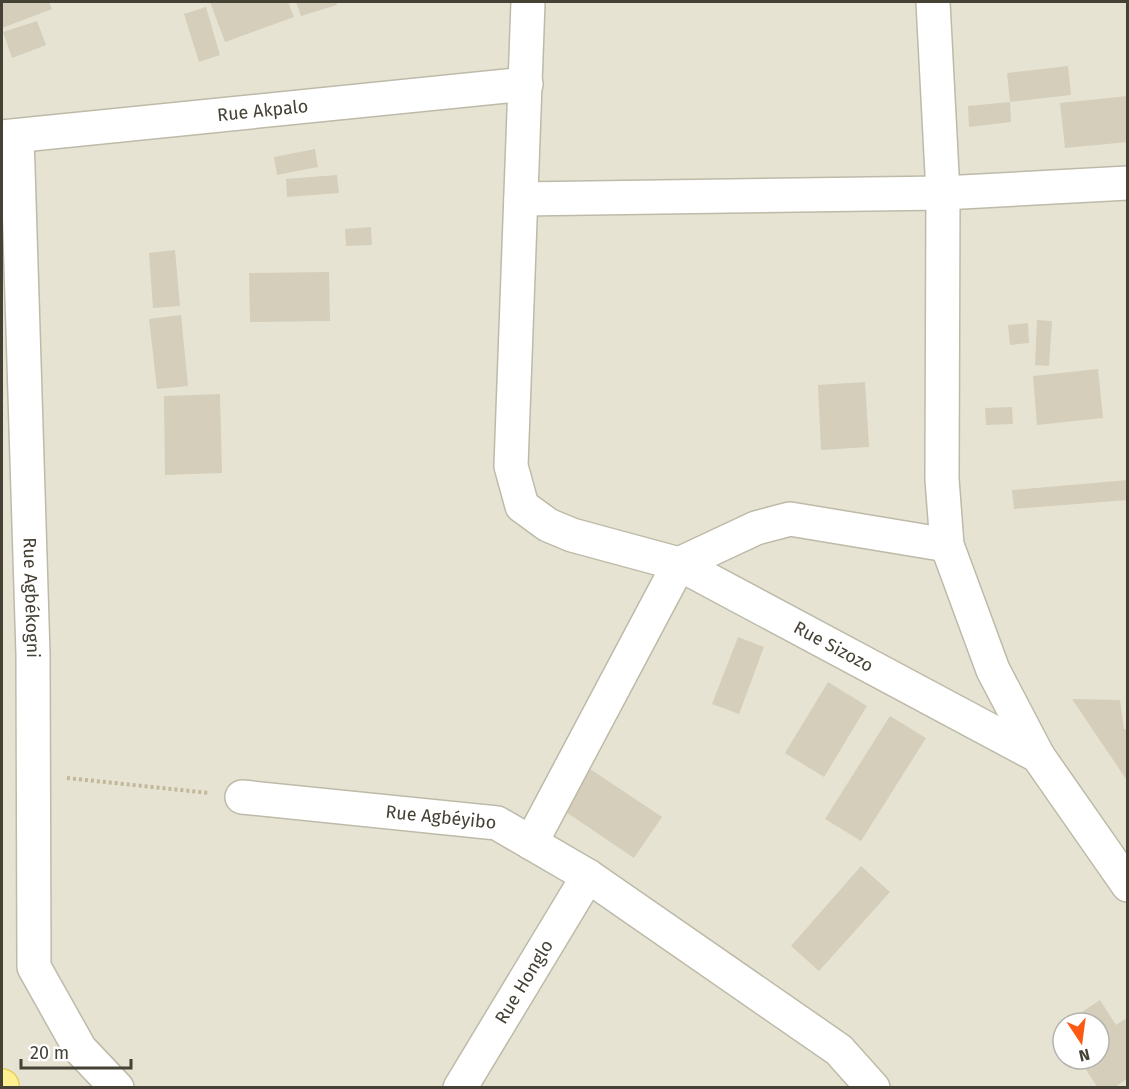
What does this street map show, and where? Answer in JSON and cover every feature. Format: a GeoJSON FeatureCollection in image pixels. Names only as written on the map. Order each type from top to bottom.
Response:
{"type":"FeatureCollection","features":[{"type":"Feature","properties":{"kind":"street","name":"Rue Sizozo"},"geometry":{"type":"LineString","coordinates":[[528,2],[511,466],[522,506],[548,525],[572,535],[679,564],[1038,756],[1128,885]]}},
{"type":"Feature","properties":{"kind":"street"},"geometry":{"type":"LineString","coordinates":[[933,2],[943,193],[942,479],[947,545],[993,670],[1038,756]]}},
{"type":"Feature","properties":{"kind":"street","name":"Rue Akpalo"},"geometry":{"type":"LineString","coordinates":[[9,137],[526,84]]}},
{"type":"Feature","properties":{"kind":"street","name":"Rue Agbékogni"},"geometry":{"type":"LineString","coordinates":[[9,137],[33,642],[34,967],[80,1049],[117,1088]]}},
{"type":"Feature","properties":{"kind":"street"},"geometry":{"type":"LineString","coordinates":[[521,199],[943,193],[1128,183]]}},
{"type":"Feature","properties":{"kind":"street"},"geometry":{"type":"LineString","coordinates":[[531,843],[679,564],[756,528],[790,519],[947,545]]}},
{"type":"Feature","properties":{"kind":"street","name":"Rue Agbéyibo"},"geometry":{"type":"LineString","coordinates":[[242,796],[497,823],[588,876],[839,1050],[873,1088]]}},
{"type":"Feature","properties":{"kind":"street","name":"Rue Honglo"},"geometry":{"type":"LineString","coordinates":[[460,1088],[588,876]]}},
{"type":"Feature","properties":{"kind":"path"},"geometry":{"type":"LineString","coordinates":[[34,775],[242,796]]}},
{"type":"Feature","properties":{"kind":"shaded area"},"geometry":{"type":"Polygon","coordinates":[[[2,2],[1127,2],[1127,1087],[2,1088],[2,2]]]}},
{"type":"Feature","properties":{"kind":"building"},"geometry":{"type":"Polygon","coordinates":[[[2,2],[49,2],[52,9],[2,28],[2,2]]]}},
{"type":"Feature","properties":{"kind":"building"},"geometry":{"type":"Polygon","coordinates":[[[210,2],[288,2],[294,17],[225,42],[210,2]]]}},
{"type":"Feature","properties":{"kind":"building"},"geometry":{"type":"Polygon","coordinates":[[[296,2],[336,2],[337,5],[301,16],[296,2]]]}},
{"type":"Feature","properties":{"kind":"building"},"geometry":{"type":"Polygon","coordinates":[[[206,7],[220,55],[199,62],[184,14],[206,7]]]}},
{"type":"Feature","properties":{"kind":"building"},"geometry":{"type":"Polygon","coordinates":[[[37,21],[46,45],[12,58],[3,32],[37,21]]]}},
{"type":"Feature","properties":{"kind":"building"},"geometry":{"type":"Polygon","coordinates":[[[1068,66],[1071,95],[1010,102],[1007,73],[1068,66]]]}},
{"type":"Feature","properties":{"kind":"building"},"geometry":{"type":"Polygon","coordinates":[[[1128,96],[1128,142],[1065,148],[1060,103],[1128,96]]]}},
{"type":"Feature","properties":{"kind":"building"},"geometry":{"type":"Polygon","coordinates":[[[1010,102],[1011,122],[969,127],[968,106],[1010,102]]]}},
{"type":"Feature","properties":{"kind":"building"},"geometry":{"type":"Polygon","coordinates":[[[315,149],[318,167],[277,175],[274,157],[315,149]]]}},
{"type":"Feature","properties":{"kind":"building"},"geometry":{"type":"Polygon","coordinates":[[[337,175],[339,193],[287,197],[286,179],[337,175]]]}},
{"type":"Feature","properties":{"kind":"building"},"geometry":{"type":"Polygon","coordinates":[[[371,227],[372,245],[346,246],[345,229],[371,227]]]}},
{"type":"Feature","properties":{"kind":"building"},"geometry":{"type":"Polygon","coordinates":[[[175,250],[180,306],[153,308],[149,253],[175,250]]]}},
{"type":"Feature","properties":{"kind":"building"},"geometry":{"type":"Polygon","coordinates":[[[329,272],[330,321],[250,322],[249,273],[329,272]]]}},
{"type":"Feature","properties":{"kind":"building"},"geometry":{"type":"Polygon","coordinates":[[[181,315],[188,386],[157,389],[149,319],[181,315]]]}},
{"type":"Feature","properties":{"kind":"building"},"geometry":{"type":"Polygon","coordinates":[[[1037,320],[1052,321],[1049,366],[1035,365],[1037,320]]]}},
{"type":"Feature","properties":{"kind":"building"},"geometry":{"type":"Polygon","coordinates":[[[1028,323],[1029,343],[1010,345],[1008,325],[1028,323]]]}},
{"type":"Feature","properties":{"kind":"building"},"geometry":{"type":"Polygon","coordinates":[[[1098,369],[1103,418],[1037,425],[1033,376],[1098,369]]]}},
{"type":"Feature","properties":{"kind":"building"},"geometry":{"type":"Polygon","coordinates":[[[865,382],[869,447],[821,450],[818,385],[865,382]]]}},
{"type":"Feature","properties":{"kind":"building"},"geometry":{"type":"Polygon","coordinates":[[[220,394],[222,473],[165,475],[164,396],[220,394]]]}},
{"type":"Feature","properties":{"kind":"building"},"geometry":{"type":"Polygon","coordinates":[[[1012,407],[1013,424],[986,425],[985,408],[1012,407]]]}},
{"type":"Feature","properties":{"kind":"building"},"geometry":{"type":"Polygon","coordinates":[[[1128,480],[1128,500],[1014,509],[1012,490],[1128,480]]]}},
{"type":"Feature","properties":{"kind":"building"},"geometry":{"type":"Polygon","coordinates":[[[738,637],[764,647],[739,714],[712,704],[738,637]]]}},
{"type":"Feature","properties":{"kind":"building"},"geometry":{"type":"Polygon","coordinates":[[[828,682],[867,706],[824,777],[785,753],[828,682]]]}},
{"type":"Feature","properties":{"kind":"building"},"geometry":{"type":"Polygon","coordinates":[[[1072,699],[1120,700],[1124,729],[1128,729],[1128,782],[1072,699]]]}},
{"type":"Feature","properties":{"kind":"building"},"geometry":{"type":"Polygon","coordinates":[[[890,716],[926,738],[861,841],[825,819],[890,716]]]}},
{"type":"Feature","properties":{"kind":"building"},"geometry":{"type":"Polygon","coordinates":[[[584,765],[662,817],[634,858],[557,806],[584,765]]]}},
{"type":"Feature","properties":{"kind":"building"},"geometry":{"type":"Polygon","coordinates":[[[861,866],[890,892],[819,971],[791,946],[861,866]]]}},
{"type":"Feature","properties":{"kind":"building"},"geometry":{"type":"Polygon","coordinates":[[[1100,1000],[1107,1011],[1084,1011],[1100,1000]]]}},
{"type":"Feature","properties":{"kind":"building"},"geometry":{"type":"Polygon","coordinates":[[[1111,1017],[1116,1025],[1128,1017],[1128,1078],[1114,1088],[1098,1088],[1087,1071],[1111,1071],[1111,1017]]]}}]}
